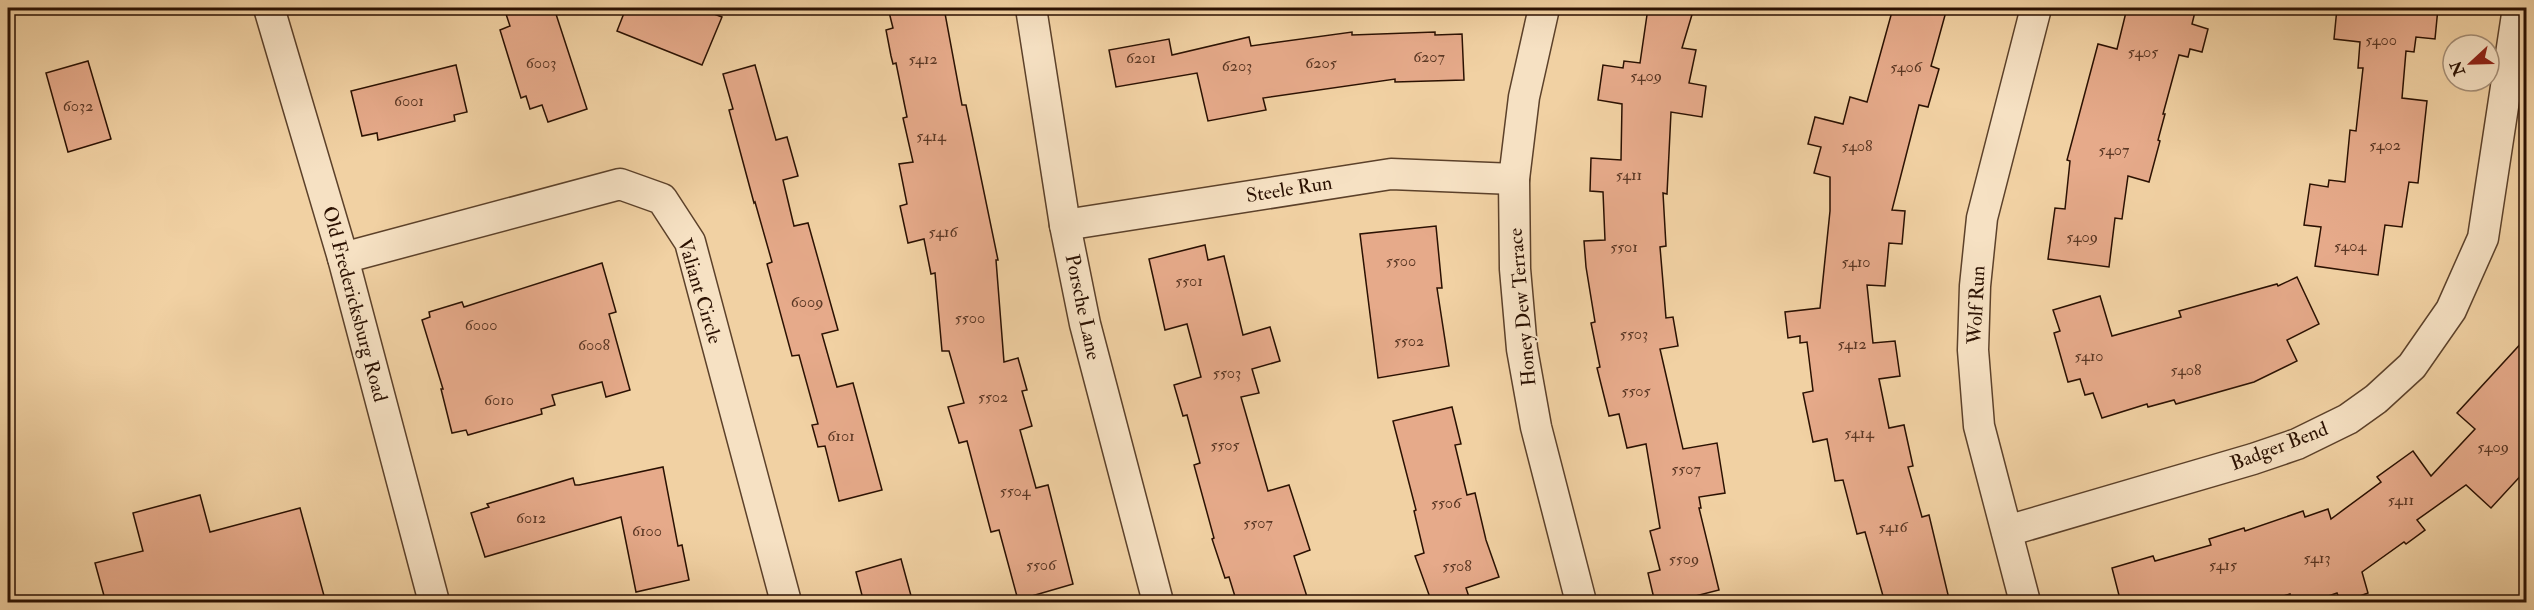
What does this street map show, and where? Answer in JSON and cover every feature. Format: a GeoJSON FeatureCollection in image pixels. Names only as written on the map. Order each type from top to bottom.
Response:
{"type":"FeatureCollection","features":[{"type":"Feature","properties":{"kind":"street","name":"Old Fredericksburg Road"},"geometry":{"type":"LineString","coordinates":[[269,8],[343,258],[434,603]]}},
{"type":"Feature","properties":{"kind":"street","name":"Porsche Lane"},"geometry":{"type":"LineString","coordinates":[[1031,8],[1065,225],[1085,324],[1158,603]]}},
{"type":"Feature","properties":{"kind":"street","name":"Honey Dew Terrace"},"geometry":{"type":"LineString","coordinates":[[1544,8],[1524,97],[1514,179],[1515,269],[1522,349],[1536,427],[1581,603]]}},
{"type":"Feature","properties":{"kind":"street","name":"Wolf Run"},"geometry":{"type":"LineString","coordinates":[[2025,603],[1978,426],[1973,350],[1975,286],[1982,218],[2036,8]]}},
{"type":"Feature","properties":{"kind":"street","name":"Badger Bend"},"geometry":{"type":"LineString","coordinates":[[2007,531],[2297,444],[2348,419],[2376,399],[2412,366],[2451,310],[2483,238],[2518,8]]}},
{"type":"Feature","properties":{"kind":"street","name":"Steele Run"},"geometry":{"type":"LineString","coordinates":[[1065,225],[1391,174],[1514,179]]}},
{"type":"Feature","properties":{"kind":"street","name":"Valiant Circle"},"geometry":{"type":"LineString","coordinates":[[343,258],[620,184],[662,199],[690,242],[786,603]]}},
{"type":"Feature","properties":{"kind":"building"},"geometry":{"type":"Polygon","coordinates":[[[504,8],[554,8],[587,109],[548,122],[542,105],[530,109],[526,96],[521,98],[500,30],[510,26],[504,8]]]}},
{"type":"Feature","properties":{"kind":"building"},"geometry":{"type":"Polygon","coordinates":[[[626,8],[698,8],[722,17],[702,65],[617,31],[626,8]]]}},
{"type":"Feature","properties":{"kind":"building"},"geometry":{"type":"Polygon","coordinates":[[[888,8],[944,8],[962,105],[966,105],[998,260],[996,260],[1004,362],[1018,358],[1027,390],[1022,391],[1032,426],[1020,430],[1036,488],[1048,485],[1073,584],[1018,600],[999,530],[991,532],[967,441],[959,443],[948,407],[964,403],[949,351],[942,351],[935,273],[931,274],[924,239],[908,243],[900,206],[907,204],[899,164],[913,162],[903,118],[907,117],[896,63],[893,64],[886,30],[893,28],[888,8]]]}},
{"type":"Feature","properties":{"kind":"building"},"geometry":{"type":"Polygon","coordinates":[[[1648,8],[1694,8],[1682,48],[1696,50],[1689,83],[1706,86],[1702,117],[1671,112],[1667,194],[1663,193],[1666,246],[1660,247],[1666,318],[1673,317],[1678,346],[1660,349],[1683,449],[1717,443],[1725,493],[1699,497],[1701,508],[1699,508],[1719,590],[1668,603],[1655,603],[1648,573],[1660,570],[1650,531],[1660,528],[1646,444],[1627,448],[1619,414],[1609,416],[1597,368],[1600,367],[1591,323],[1595,322],[1584,241],[1605,240],[1603,192],[1590,191],[1591,158],[1621,160],[1622,104],[1598,100],[1603,65],[1623,68],[1624,61],[1640,63],[1648,8]]]}},
{"type":"Feature","properties":{"kind":"building"},"geometry":{"type":"Polygon","coordinates":[[[1893,8],[1947,8],[1931,66],[1939,69],[1928,107],[1919,105],[1892,210],[1905,211],[1902,244],[1889,243],[1885,286],[1867,285],[1873,343],[1895,341],[1900,376],[1879,379],[1889,428],[1904,425],[1913,466],[1908,467],[1922,517],[1929,515],[1950,603],[1885,603],[1865,532],[1857,534],[1843,480],[1835,481],[1827,439],[1813,442],[1803,393],[1813,391],[1807,342],[1800,343],[1800,336],[1788,338],[1785,312],[1820,308],[1830,211],[1830,177],[1814,173],[1821,147],[1808,144],[1815,117],[1843,124],[1850,97],[1867,102],[1893,8]]]}},
{"type":"Feature","properties":{"kind":"building"},"geometry":{"type":"Polygon","coordinates":[[[2127,8],[2196,8],[2192,24],[2208,29],[2202,52],[2190,49],[2188,57],[2179,55],[2163,114],[2165,114],[2158,140],[2160,141],[2149,182],[2128,176],[2122,219],[2115,218],[2109,267],[2048,259],[2055,208],[2065,209],[2070,161],[2067,160],[2098,44],[2117,49],[2127,8]]]}},
{"type":"Feature","properties":{"kind":"building"},"geometry":{"type":"Polygon","coordinates":[[[2337,8],[2438,8],[2435,39],[2416,37],[2414,52],[2406,51],[2402,98],[2427,101],[2418,183],[2409,182],[2402,227],[2385,225],[2378,275],[2315,266],[2321,227],[2304,225],[2310,184],[2328,187],[2329,180],[2345,182],[2350,130],[2356,131],[2363,68],[2358,68],[2360,42],[2334,39],[2337,8]]]}},
{"type":"Feature","properties":{"kind":"building"},"geometry":{"type":"Polygon","coordinates":[[[1352,32],[1352,35],[1435,32],[1435,35],[1462,34],[1464,80],[1395,82],[1395,79],[1263,98],[1266,110],[1208,121],[1197,73],[1116,87],[1109,50],[1169,39],[1172,55],[1249,37],[1251,46],[1352,32]]]}},
{"type":"Feature","properties":{"kind":"building"},"geometry":{"type":"Polygon","coordinates":[[[88,61],[111,139],[68,152],[46,73],[88,61]]]}},
{"type":"Feature","properties":{"kind":"building"},"geometry":{"type":"Polygon","coordinates":[[[456,65],[467,112],[454,115],[455,121],[378,140],[377,133],[362,136],[351,91],[456,65]]]}},
{"type":"Feature","properties":{"kind":"building"},"geometry":{"type":"Polygon","coordinates":[[[755,65],[776,140],[787,137],[798,176],[783,180],[794,226],[808,223],[838,330],[822,334],[837,387],[853,383],[882,490],[839,501],[825,446],[818,447],[812,425],[818,424],[799,355],[792,356],[767,264],[772,262],[729,110],[733,109],[723,74],[755,65]]]}},
{"type":"Feature","properties":{"kind":"building"},"geometry":{"type":"Polygon","coordinates":[[[1436,226],[1442,288],[1437,288],[1449,366],[1378,378],[1360,234],[1436,226]]]}},
{"type":"Feature","properties":{"kind":"building"},"geometry":{"type":"Polygon","coordinates":[[[1205,245],[1208,260],[1224,256],[1243,335],[1270,327],[1280,361],[1252,369],[1259,393],[1241,397],[1268,491],[1289,485],[1310,550],[1294,556],[1309,603],[1237,603],[1229,577],[1225,578],[1212,539],[1214,538],[1194,465],[1200,463],[1187,415],[1183,416],[1174,385],[1201,377],[1187,324],[1165,330],[1149,259],[1205,245]]]}},
{"type":"Feature","properties":{"kind":"building"},"geometry":{"type":"Polygon","coordinates":[[[602,263],[616,312],[609,314],[630,390],[606,397],[602,382],[552,395],[555,405],[541,409],[542,414],[468,435],[466,430],[452,433],[441,389],[443,389],[422,320],[430,317],[429,312],[462,302],[464,307],[602,263]]]}},
{"type":"Feature","properties":{"kind":"building"},"geometry":{"type":"Polygon","coordinates":[[[2297,277],[2319,324],[2287,340],[2297,361],[2254,382],[2176,404],[2174,400],[2148,407],[2147,404],[2102,418],[2093,393],[2085,395],[2080,379],[2068,382],[2054,333],[2060,331],[2053,310],[2100,296],[2112,336],[2181,317],[2179,311],[2277,284],[2278,286],[2297,277]]]}},
{"type":"Feature","properties":{"kind":"building"},"geometry":{"type":"Polygon","coordinates":[[[2526,338],[2526,470],[2491,508],[2466,485],[2417,520],[2425,530],[2362,572],[2368,593],[2341,603],[2337,593],[2309,603],[2293,603],[2290,594],[2262,603],[2121,603],[2112,568],[2153,556],[2155,561],[2211,545],[2209,539],[2244,528],[2245,531],[2303,511],[2305,517],[2328,509],[2331,519],[2381,482],[2377,477],[2413,451],[2431,476],[2475,429],[2457,413],[2526,338]]]}},
{"type":"Feature","properties":{"kind":"building"},"geometry":{"type":"Polygon","coordinates":[[[1452,407],[1461,444],[1455,445],[1467,495],[1475,493],[1486,540],[1499,577],[1466,588],[1471,603],[1432,603],[1415,556],[1424,553],[1414,511],[1416,510],[1393,421],[1452,407]]]}},
{"type":"Feature","properties":{"kind":"building"},"geometry":{"type":"Polygon","coordinates":[[[663,467],[678,546],[682,545],[689,580],[636,592],[621,517],[485,557],[471,513],[489,507],[487,504],[573,478],[575,485],[579,485],[663,467]]]}},
{"type":"Feature","properties":{"kind":"building"},"geometry":{"type":"Polygon","coordinates":[[[200,495],[210,532],[300,508],[326,603],[106,603],[95,563],[143,551],[133,513],[200,495]]]}},
{"type":"Feature","properties":{"kind":"building"},"geometry":{"type":"Polygon","coordinates":[[[901,559],[913,603],[864,603],[856,572],[901,559]]]}}]}
